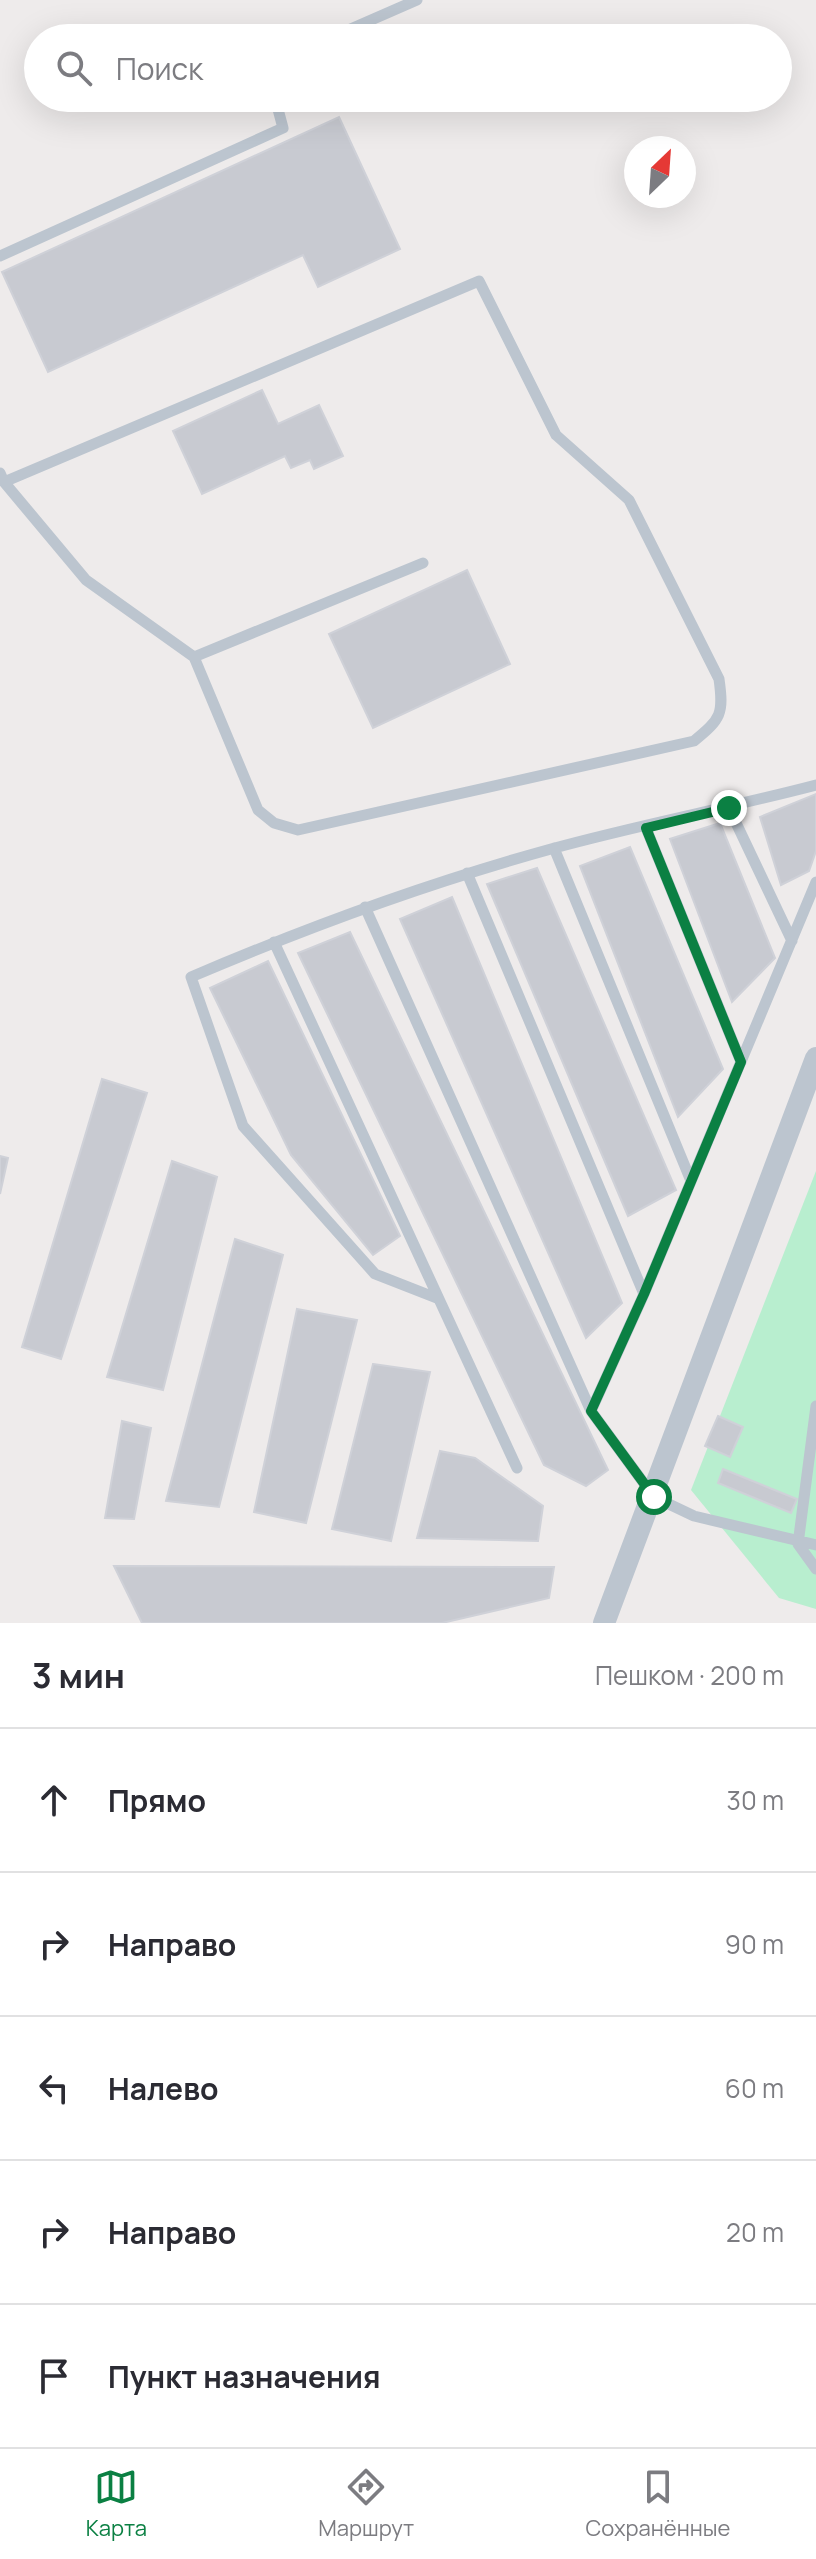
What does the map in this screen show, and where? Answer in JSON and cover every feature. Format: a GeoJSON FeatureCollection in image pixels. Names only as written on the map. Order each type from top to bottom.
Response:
{"type":"FeatureCollection","features":[{"type":"Feature","properties":{"kind":"street"},"geometry":{"type":"LineString","coordinates":[[604,1623],[814,1066]]}},
{"type":"Feature","properties":{"kind":"lane"},"geometry":{"type":"LineString","coordinates":[[362,24],[417,0]]}},
{"type":"Feature","properties":{"kind":"lane"},"geometry":{"type":"LineString","coordinates":[[0,256],[283,128],[279,112]]}},
{"type":"Feature","properties":{"kind":"lane"},"geometry":{"type":"LineString","coordinates":[[479,281],[556,435],[629,500],[719,679],[723,706],[715,724],[694,741],[298,830],[274,823],[258,810],[194,657],[86,580],[2,477],[479,281]]}},
{"type":"Feature","properties":{"kind":"lane"},"geometry":{"type":"LineString","coordinates":[[194,657],[423,563]]}},
{"type":"Feature","properties":{"kind":"lane"},"geometry":{"type":"LineString","coordinates":[[439,1299],[375,1274],[243,1126],[191,977],[365,907],[467,873],[554,848],[816,785]]}},
{"type":"Feature","properties":{"kind":"lane"},"geometry":{"type":"LineString","coordinates":[[729,808],[792,941]]}},
{"type":"Feature","properties":{"kind":"lane"},"geometry":{"type":"LineString","coordinates":[[646,828],[741,1062]]}},
{"type":"Feature","properties":{"kind":"lane"},"geometry":{"type":"LineString","coordinates":[[554,848],[691,1181]]}},
{"type":"Feature","properties":{"kind":"lane"},"geometry":{"type":"LineString","coordinates":[[467,873],[644,1294]]}},
{"type":"Feature","properties":{"kind":"lane"},"geometry":{"type":"LineString","coordinates":[[591,1411],[644,1294],[816,882]]}},
{"type":"Feature","properties":{"kind":"lane"},"geometry":{"type":"LineString","coordinates":[[365,907],[591,1411],[654,1497],[694,1516],[798,1544],[816,1545]]}},
{"type":"Feature","properties":{"kind":"lane"},"geometry":{"type":"LineString","coordinates":[[274,942],[517,1468]]}},
{"type":"Feature","properties":{"kind":"lane"},"geometry":{"type":"LineString","coordinates":[[816,1406],[798,1544],[816,1569]]}},
{"type":"Feature","properties":{"kind":"green space"},"geometry":{"type":"Polygon","coordinates":[[[816,1171],[816,1609],[779,1598],[691,1490],[816,1171]]]}},
{"type":"Feature","properties":{"kind":"building"},"geometry":{"type":"Polygon","coordinates":[[[339,117],[400,249],[318,287],[303,255],[48,372],[2,272],[339,117]]]}},
{"type":"Feature","properties":{"kind":"building"},"geometry":{"type":"Polygon","coordinates":[[[262,390],[278,424],[319,405],[343,456],[314,469],[310,460],[291,468],[285,456],[202,494],[173,431],[262,390]]]}},
{"type":"Feature","properties":{"kind":"building"},"geometry":{"type":"Polygon","coordinates":[[[467,570],[510,664],[373,728],[329,634],[467,570]]]}},
{"type":"Feature","properties":{"kind":"building"},"geometry":{"type":"Polygon","coordinates":[[[816,794],[816,851],[809,871],[781,885],[760,817],[816,794]]]}},
{"type":"Feature","properties":{"kind":"building"},"geometry":{"type":"Polygon","coordinates":[[[720,823],[775,958],[732,1002],[670,839],[720,823]]]}},
{"type":"Feature","properties":{"kind":"building"},"geometry":{"type":"Polygon","coordinates":[[[630,847],[723,1069],[678,1117],[580,866],[630,847]]]}},
{"type":"Feature","properties":{"kind":"building"},"geometry":{"type":"Polygon","coordinates":[[[537,868],[676,1190],[628,1216],[487,884],[537,868]]]}},
{"type":"Feature","properties":{"kind":"building"},"geometry":{"type":"Polygon","coordinates":[[[452,897],[622,1303],[586,1338],[400,919],[452,897]]]}},
{"type":"Feature","properties":{"kind":"building"},"geometry":{"type":"Polygon","coordinates":[[[350,932],[608,1470],[586,1486],[544,1465],[298,953],[350,932]]]}},
{"type":"Feature","properties":{"kind":"building"},"geometry":{"type":"Polygon","coordinates":[[[268,961],[400,1236],[373,1255],[291,1155],[210,988],[268,961]]]}},
{"type":"Feature","properties":{"kind":"building"},"geometry":{"type":"Polygon","coordinates":[[[102,1079],[147,1093],[61,1359],[22,1347],[102,1079]]]}},
{"type":"Feature","properties":{"kind":"building"},"geometry":{"type":"Polygon","coordinates":[[[0,1156],[8,1158],[0,1194],[0,1156]]]}},
{"type":"Feature","properties":{"kind":"building"},"geometry":{"type":"Polygon","coordinates":[[[172,1161],[217,1177],[163,1390],[107,1377],[172,1161]]]}},
{"type":"Feature","properties":{"kind":"building"},"geometry":{"type":"Polygon","coordinates":[[[235,1239],[283,1255],[219,1507],[166,1501],[235,1239]]]}},
{"type":"Feature","properties":{"kind":"building"},"geometry":{"type":"Polygon","coordinates":[[[297,1309],[357,1320],[306,1523],[254,1512],[297,1309]]]}},
{"type":"Feature","properties":{"kind":"building"},"geometry":{"type":"Polygon","coordinates":[[[373,1364],[430,1372],[391,1541],[332,1529],[373,1364]]]}},
{"type":"Feature","properties":{"kind":"building"},"geometry":{"type":"Polygon","coordinates":[[[718,1416],[743,1427],[730,1457],[705,1446],[718,1416]]]}},
{"type":"Feature","properties":{"kind":"building"},"geometry":{"type":"Polygon","coordinates":[[[122,1421],[151,1428],[134,1519],[105,1518],[122,1421]]]}},
{"type":"Feature","properties":{"kind":"building"},"geometry":{"type":"Polygon","coordinates":[[[440,1451],[475,1458],[543,1506],[538,1541],[417,1538],[440,1451]]]}},
{"type":"Feature","properties":{"kind":"building"},"geometry":{"type":"Polygon","coordinates":[[[723,1469],[797,1499],[791,1513],[718,1483],[723,1469]]]}},
{"type":"Feature","properties":{"kind":"building"},"geometry":{"type":"Polygon","coordinates":[[[114,1566],[554,1567],[549,1598],[442,1623],[142,1623],[114,1566]]]}},
{"type":"Feature","properties":{"kind":"route"},"geometry":{"type":"LineString","coordinates":[[654,1497],[591,1411],[644,1294],[741,1062],[646,828],[729,808]]}}]}
